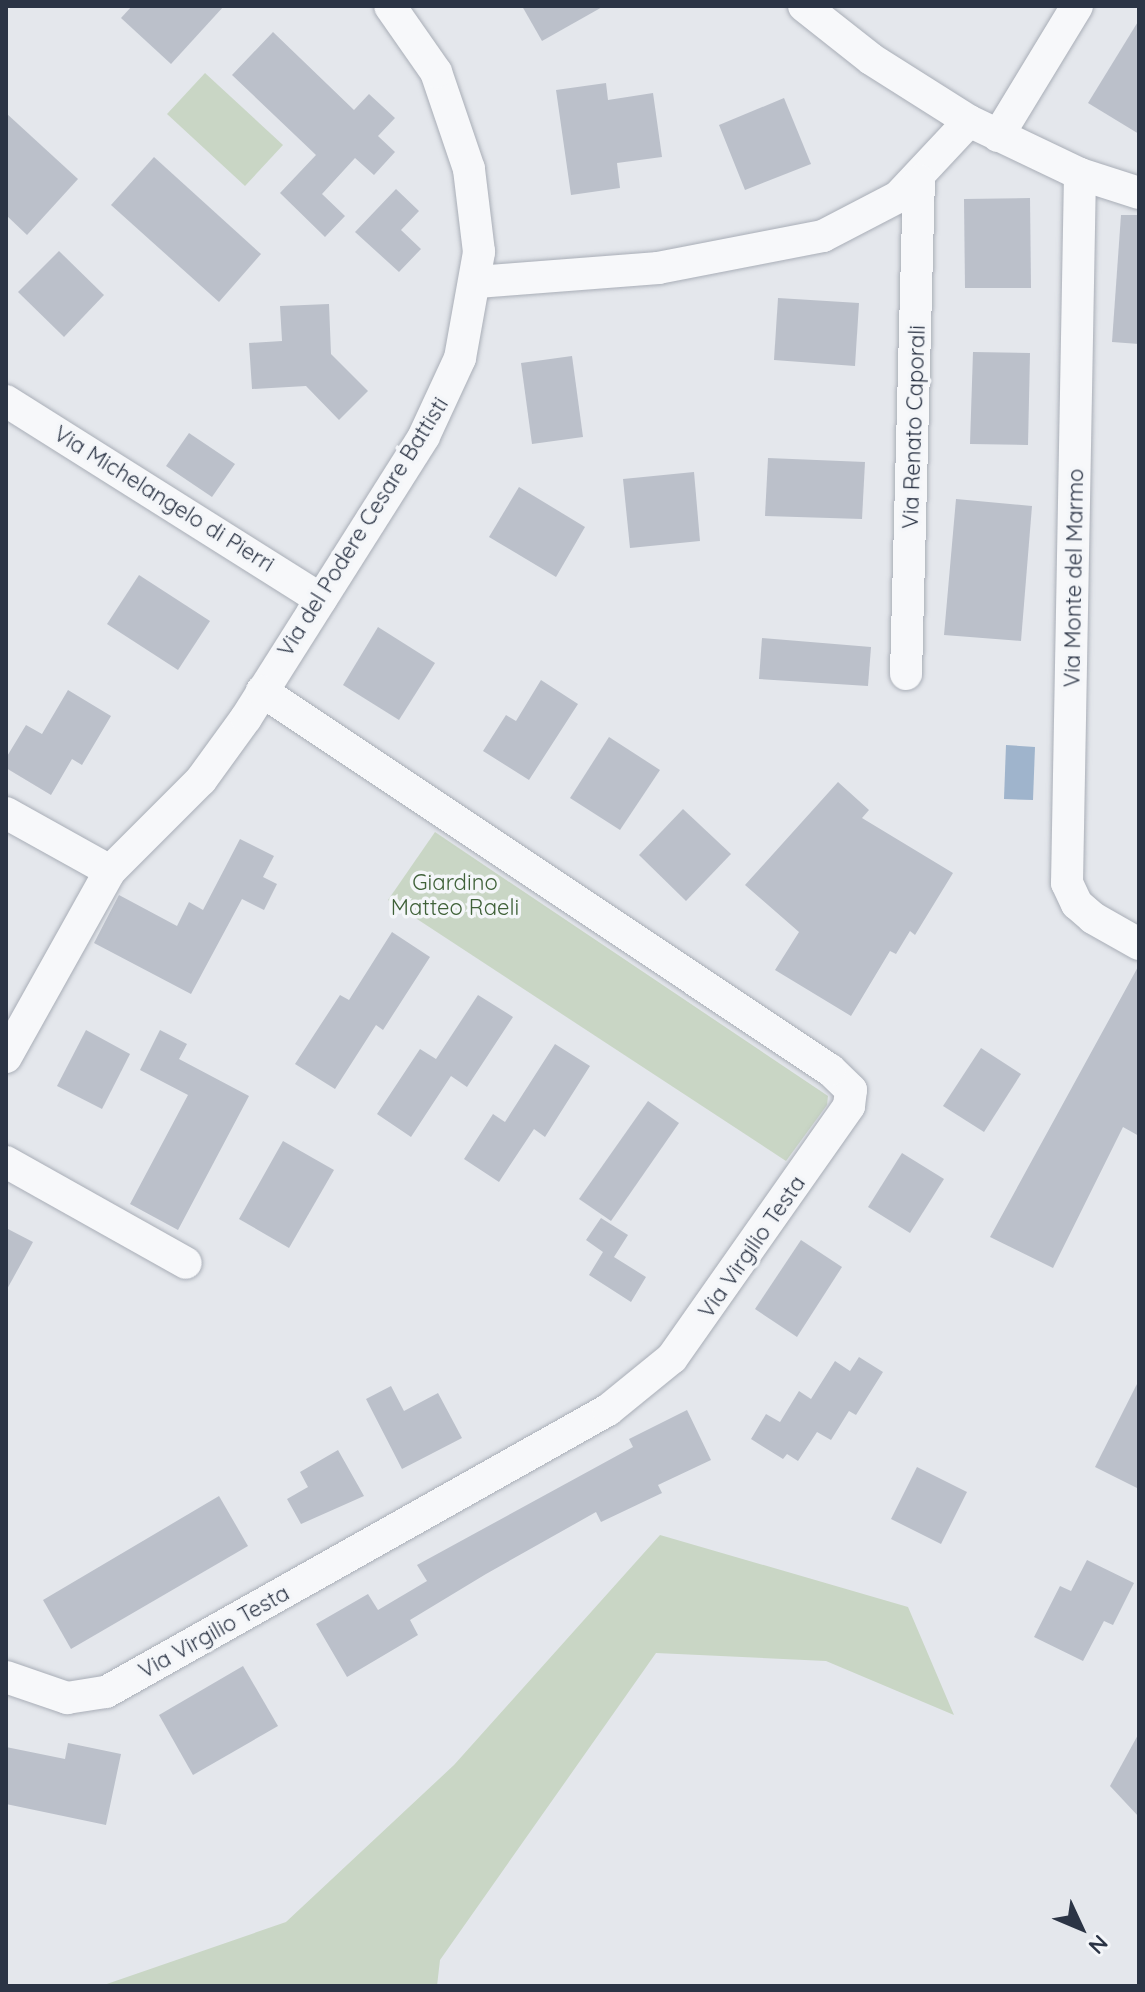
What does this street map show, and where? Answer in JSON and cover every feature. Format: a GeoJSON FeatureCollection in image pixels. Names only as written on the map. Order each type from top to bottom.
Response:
{"type":"FeatureCollection","features":[{"type":"Feature","properties":{"kind":"street","name":"Via del Podere Cesare Battisti"},"geometry":{"type":"LineString","coordinates":[[6,1057],[110,871],[201,780],[405,468],[449,387],[465,342],[477,282],[477,222],[461,134],[436,72],[390,6]]}},
{"type":"Feature","properties":{"kind":"street"},"geometry":{"type":"LineString","coordinates":[[804,6],[871,59],[969,121],[1080,174],[1139,193]]}},
{"type":"Feature","properties":{"kind":"street"},"geometry":{"type":"LineString","coordinates":[[998,136],[1077,6]]}},
{"type":"Feature","properties":{"kind":"street"},"geometry":{"type":"LineString","coordinates":[[477,282],[658,268],[797,244],[864,219],[919,180],[969,121]]}},
{"type":"Feature","properties":{"kind":"street","name":"Via Monte del Marmo"},"geometry":{"type":"LineString","coordinates":[[1080,174],[1067,883],[1085,911],[1139,944]]}},
{"type":"Feature","properties":{"kind":"street","name":"Via Renato Caporali"},"geometry":{"type":"LineString","coordinates":[[906,674],[919,180]]}},
{"type":"Feature","properties":{"kind":"street","name":"Via Michelangelo di Pierri"},"geometry":{"type":"LineString","coordinates":[[6,401],[321,599]]}},
{"type":"Feature","properties":{"kind":"street","name":"Via Virgilio Testa"},"geometry":{"type":"LineString","coordinates":[[6,1677],[67,1698],[106,1692],[608,1410],[662,1369],[688,1337],[843,1117],[851,1090],[830,1070],[262,691]]}},
{"type":"Feature","properties":{"kind":"street"},"geometry":{"type":"LineString","coordinates":[[6,813],[110,871]]}},
{"type":"Feature","properties":{"kind":"street"},"geometry":{"type":"LineString","coordinates":[[6,1162],[186,1263]]}},
{"type":"Feature","properties":{"kind":"green space"},"geometry":{"type":"Polygon","coordinates":[[[205,73],[283,145],[245,186],[167,114],[205,73]]]}},
{"type":"Feature","properties":{"kind":"green space","name":"Giardino Matteo Raeli"},"geometry":{"type":"Polygon","coordinates":[[[435,832],[828,1096],[827,1105],[786,1161],[388,900],[435,832]]]}},
{"type":"Feature","properties":{"kind":"green space"},"geometry":{"type":"Polygon","coordinates":[[[660,1535],[908,1607],[954,1715],[826,1661],[656,1653],[440,1960],[437,1986],[101,1986],[286,1922],[454,1765],[660,1535]]]}},
{"type":"Feature","properties":{"kind":"water"},"geometry":{"type":"Polygon","coordinates":[[[1006,745],[1035,747],[1033,800],[1004,799],[1006,745]]]}},
{"type":"Feature","properties":{"kind":"building"},"geometry":{"type":"Polygon","coordinates":[[[132,6],[224,6],[171,64],[121,18],[132,6]]]}},
{"type":"Feature","properties":{"kind":"building"},"geometry":{"type":"Polygon","coordinates":[[[522,6],[604,6],[542,41],[522,6]]]}},
{"type":"Feature","properties":{"kind":"building"},"geometry":{"type":"Polygon","coordinates":[[[1139,20],[1139,134],[1088,103],[1139,20]]]}},
{"type":"Feature","properties":{"kind":"building"},"geometry":{"type":"Polygon","coordinates":[[[273,32],[354,110],[369,94],[395,118],[378,136],[395,152],[374,175],[355,158],[322,194],[345,216],[325,237],[280,193],[316,155],[232,75],[273,32]]]}},
{"type":"Feature","properties":{"kind":"building"},"geometry":{"type":"Polygon","coordinates":[[[606,83],[608,100],[653,93],[662,157],[617,163],[620,188],[571,195],[556,90],[606,83]]]}},
{"type":"Feature","properties":{"kind":"building"},"geometry":{"type":"Polygon","coordinates":[[[784,98],[811,164],[745,190],[719,125],[784,98]]]}},
{"type":"Feature","properties":{"kind":"building"},"geometry":{"type":"Polygon","coordinates":[[[6,113],[78,179],[27,235],[6,215],[6,113]]]}},
{"type":"Feature","properties":{"kind":"building"},"geometry":{"type":"Polygon","coordinates":[[[154,157],[261,254],[219,302],[111,205],[154,157]]]}},
{"type":"Feature","properties":{"kind":"building"},"geometry":{"type":"Polygon","coordinates":[[[396,189],[419,211],[401,230],[421,249],[399,272],[355,232],[396,189]]]}},
{"type":"Feature","properties":{"kind":"building"},"geometry":{"type":"Polygon","coordinates":[[[1030,198],[1031,288],[965,288],[964,199],[1030,198]]]}},
{"type":"Feature","properties":{"kind":"building"},"geometry":{"type":"Polygon","coordinates":[[[1121,215],[1139,215],[1139,344],[1112,342],[1121,215]]]}},
{"type":"Feature","properties":{"kind":"building"},"geometry":{"type":"Polygon","coordinates":[[[59,251],[104,295],[64,337],[18,292],[59,251]]]}},
{"type":"Feature","properties":{"kind":"building"},"geometry":{"type":"Polygon","coordinates":[[[778,298],[859,303],[855,366],[774,360],[778,298]]]}},
{"type":"Feature","properties":{"kind":"building"},"geometry":{"type":"Polygon","coordinates":[[[329,304],[331,354],[368,391],[339,420],[306,386],[252,389],[249,343],[282,341],[280,306],[329,304]]]}},
{"type":"Feature","properties":{"kind":"building"},"geometry":{"type":"Polygon","coordinates":[[[973,352],[1030,353],[1028,445],[970,444],[973,352]]]}},
{"type":"Feature","properties":{"kind":"building"},"geometry":{"type":"Polygon","coordinates":[[[572,356],[583,437],[532,444],[521,363],[572,356]]]}},
{"type":"Feature","properties":{"kind":"building"},"geometry":{"type":"Polygon","coordinates":[[[189,433],[235,464],[212,497],[166,466],[189,433]]]}},
{"type":"Feature","properties":{"kind":"building"},"geometry":{"type":"Polygon","coordinates":[[[768,458],[865,462],[862,519],[765,516],[768,458]]]}},
{"type":"Feature","properties":{"kind":"building"},"geometry":{"type":"Polygon","coordinates":[[[694,472],[700,541],[630,548],[623,479],[694,472]]]}},
{"type":"Feature","properties":{"kind":"building"},"geometry":{"type":"Polygon","coordinates":[[[519,487],[585,527],[556,577],[489,537],[519,487]]]}},
{"type":"Feature","properties":{"kind":"building"},"geometry":{"type":"Polygon","coordinates":[[[956,499],[1032,506],[1021,641],[944,635],[956,499]]]}},
{"type":"Feature","properties":{"kind":"building"},"geometry":{"type":"Polygon","coordinates":[[[139,575],[210,621],[178,670],[107,624],[139,575]]]}},
{"type":"Feature","properties":{"kind":"building"},"geometry":{"type":"Polygon","coordinates":[[[378,627],[435,663],[399,720],[343,685],[378,627]]]}},
{"type":"Feature","properties":{"kind":"building"},"geometry":{"type":"Polygon","coordinates":[[[762,638],[871,647],[868,686],[759,679],[762,638]]]}},
{"type":"Feature","properties":{"kind":"building"},"geometry":{"type":"Polygon","coordinates":[[[541,680],[578,704],[529,780],[483,751],[506,715],[516,721],[541,680]]]}},
{"type":"Feature","properties":{"kind":"building"},"geometry":{"type":"Polygon","coordinates":[[[68,690],[111,716],[82,765],[72,759],[51,795],[6,768],[6,758],[26,725],[42,734],[68,690]]]}},
{"type":"Feature","properties":{"kind":"building"},"geometry":{"type":"Polygon","coordinates":[[[609,737],[660,770],[620,830],[570,798],[609,737]]]}},
{"type":"Feature","properties":{"kind":"building"},"geometry":{"type":"Polygon","coordinates":[[[838,782],[869,810],[862,818],[953,873],[915,935],[910,931],[896,954],[890,951],[851,1016],[775,970],[799,932],[745,885],[838,782]]]}},
{"type":"Feature","properties":{"kind":"building"},"geometry":{"type":"Polygon","coordinates":[[[683,809],[731,854],[686,901],[639,855],[683,809]]]}},
{"type":"Feature","properties":{"kind":"building"},"geometry":{"type":"Polygon","coordinates":[[[240,839],[274,856],[263,877],[277,884],[264,910],[242,899],[191,994],[94,943],[119,895],[177,926],[189,902],[203,910],[240,839]]]}},
{"type":"Feature","properties":{"kind":"building"},"geometry":{"type":"Polygon","coordinates":[[[392,932],[430,957],[383,1030],[376,1025],[335,1089],[295,1064],[340,995],[349,1000],[392,932]]]}},
{"type":"Feature","properties":{"kind":"building"},"geometry":{"type":"Polygon","coordinates":[[[1139,965],[1139,1136],[1123,1127],[1053,1268],[990,1237],[1139,965]]]}},
{"type":"Feature","properties":{"kind":"building"},"geometry":{"type":"Polygon","coordinates":[[[478,995],[513,1017],[467,1087],[451,1076],[411,1137],[377,1114],[420,1049],[436,1059],[478,995]]]}},
{"type":"Feature","properties":{"kind":"building"},"geometry":{"type":"Polygon","coordinates":[[[86,1030],[130,1054],[102,1109],[57,1086],[86,1030]]]}},
{"type":"Feature","properties":{"kind":"building"},"geometry":{"type":"Polygon","coordinates":[[[160,1030],[187,1044],[179,1059],[249,1096],[178,1230],[130,1204],[188,1095],[140,1070],[160,1030]]]}},
{"type":"Feature","properties":{"kind":"building"},"geometry":{"type":"Polygon","coordinates":[[[555,1044],[590,1066],[545,1137],[534,1129],[499,1182],[464,1159],[493,1114],[505,1122],[555,1044]]]}},
{"type":"Feature","properties":{"kind":"building"},"geometry":{"type":"Polygon","coordinates":[[[981,1048],[1021,1074],[984,1132],[943,1106],[981,1048]]]}},
{"type":"Feature","properties":{"kind":"building"},"geometry":{"type":"Polygon","coordinates":[[[648,1101],[679,1123],[611,1221],[579,1199],[648,1101]]]}},
{"type":"Feature","properties":{"kind":"building"},"geometry":{"type":"Polygon","coordinates":[[[283,1141],[334,1170],[289,1248],[239,1219],[283,1141]]]}},
{"type":"Feature","properties":{"kind":"building"},"geometry":{"type":"Polygon","coordinates":[[[902,1153],[944,1179],[910,1233],[868,1207],[902,1153]]]}},
{"type":"Feature","properties":{"kind":"building"},"geometry":{"type":"Polygon","coordinates":[[[601,1218],[628,1235],[614,1257],[646,1277],[631,1302],[589,1275],[603,1252],[586,1240],[601,1218]]]}},
{"type":"Feature","properties":{"kind":"building"},"geometry":{"type":"Polygon","coordinates":[[[6,1228],[33,1242],[6,1291],[6,1228]]]}},
{"type":"Feature","properties":{"kind":"building"},"geometry":{"type":"Polygon","coordinates":[[[801,1240],[842,1267],[797,1337],[755,1309],[801,1240]]]}},
{"type":"Feature","properties":{"kind":"building"},"geometry":{"type":"Polygon","coordinates":[[[859,1357],[883,1372],[856,1415],[849,1411],[831,1440],[817,1432],[798,1461],[787,1454],[783,1459],[751,1439],[766,1414],[780,1422],[799,1391],[811,1399],[835,1361],[850,1371],[859,1357]]]}},
{"type":"Feature","properties":{"kind":"building"},"geometry":{"type":"Polygon","coordinates":[[[1139,1380],[1139,1489],[1095,1467],[1139,1380]]]}},
{"type":"Feature","properties":{"kind":"building"},"geometry":{"type":"Polygon","coordinates":[[[391,1386],[404,1411],[438,1393],[462,1438],[402,1469],[366,1399],[391,1386]]]}},
{"type":"Feature","properties":{"kind":"building"},"geometry":{"type":"Polygon","coordinates":[[[687,1410],[711,1460],[658,1485],[662,1493],[601,1522],[596,1512],[486,1574],[410,1620],[418,1635],[347,1677],[316,1624],[368,1594],[378,1610],[427,1581],[417,1565],[633,1447],[629,1439],[687,1410]]]}},
{"type":"Feature","properties":{"kind":"building"},"geometry":{"type":"Polygon","coordinates":[[[338,1450],[364,1496],[301,1524],[287,1499],[308,1487],[300,1472],[338,1450]]]}},
{"type":"Feature","properties":{"kind":"building"},"geometry":{"type":"Polygon","coordinates":[[[917,1467],[967,1492],[941,1544],[891,1519],[917,1467]]]}},
{"type":"Feature","properties":{"kind":"building"},"geometry":{"type":"Polygon","coordinates":[[[219,1496],[248,1546],[71,1649],[43,1600],[219,1496]]]}},
{"type":"Feature","properties":{"kind":"building"},"geometry":{"type":"Polygon","coordinates":[[[1087,1560],[1134,1583],[1113,1625],[1104,1621],[1083,1661],[1034,1637],[1060,1586],[1071,1591],[1087,1560]]]}},
{"type":"Feature","properties":{"kind":"building"},"geometry":{"type":"Polygon","coordinates":[[[243,1666],[278,1726],[193,1775],[159,1715],[243,1666]]]}},
{"type":"Feature","properties":{"kind":"building"},"geometry":{"type":"Polygon","coordinates":[[[1139,1733],[1139,1817],[1110,1786],[1139,1733]]]}},
{"type":"Feature","properties":{"kind":"building"},"geometry":{"type":"Polygon","coordinates":[[[68,1743],[121,1754],[106,1825],[6,1804],[6,1747],[65,1759],[68,1743]]]}}]}
